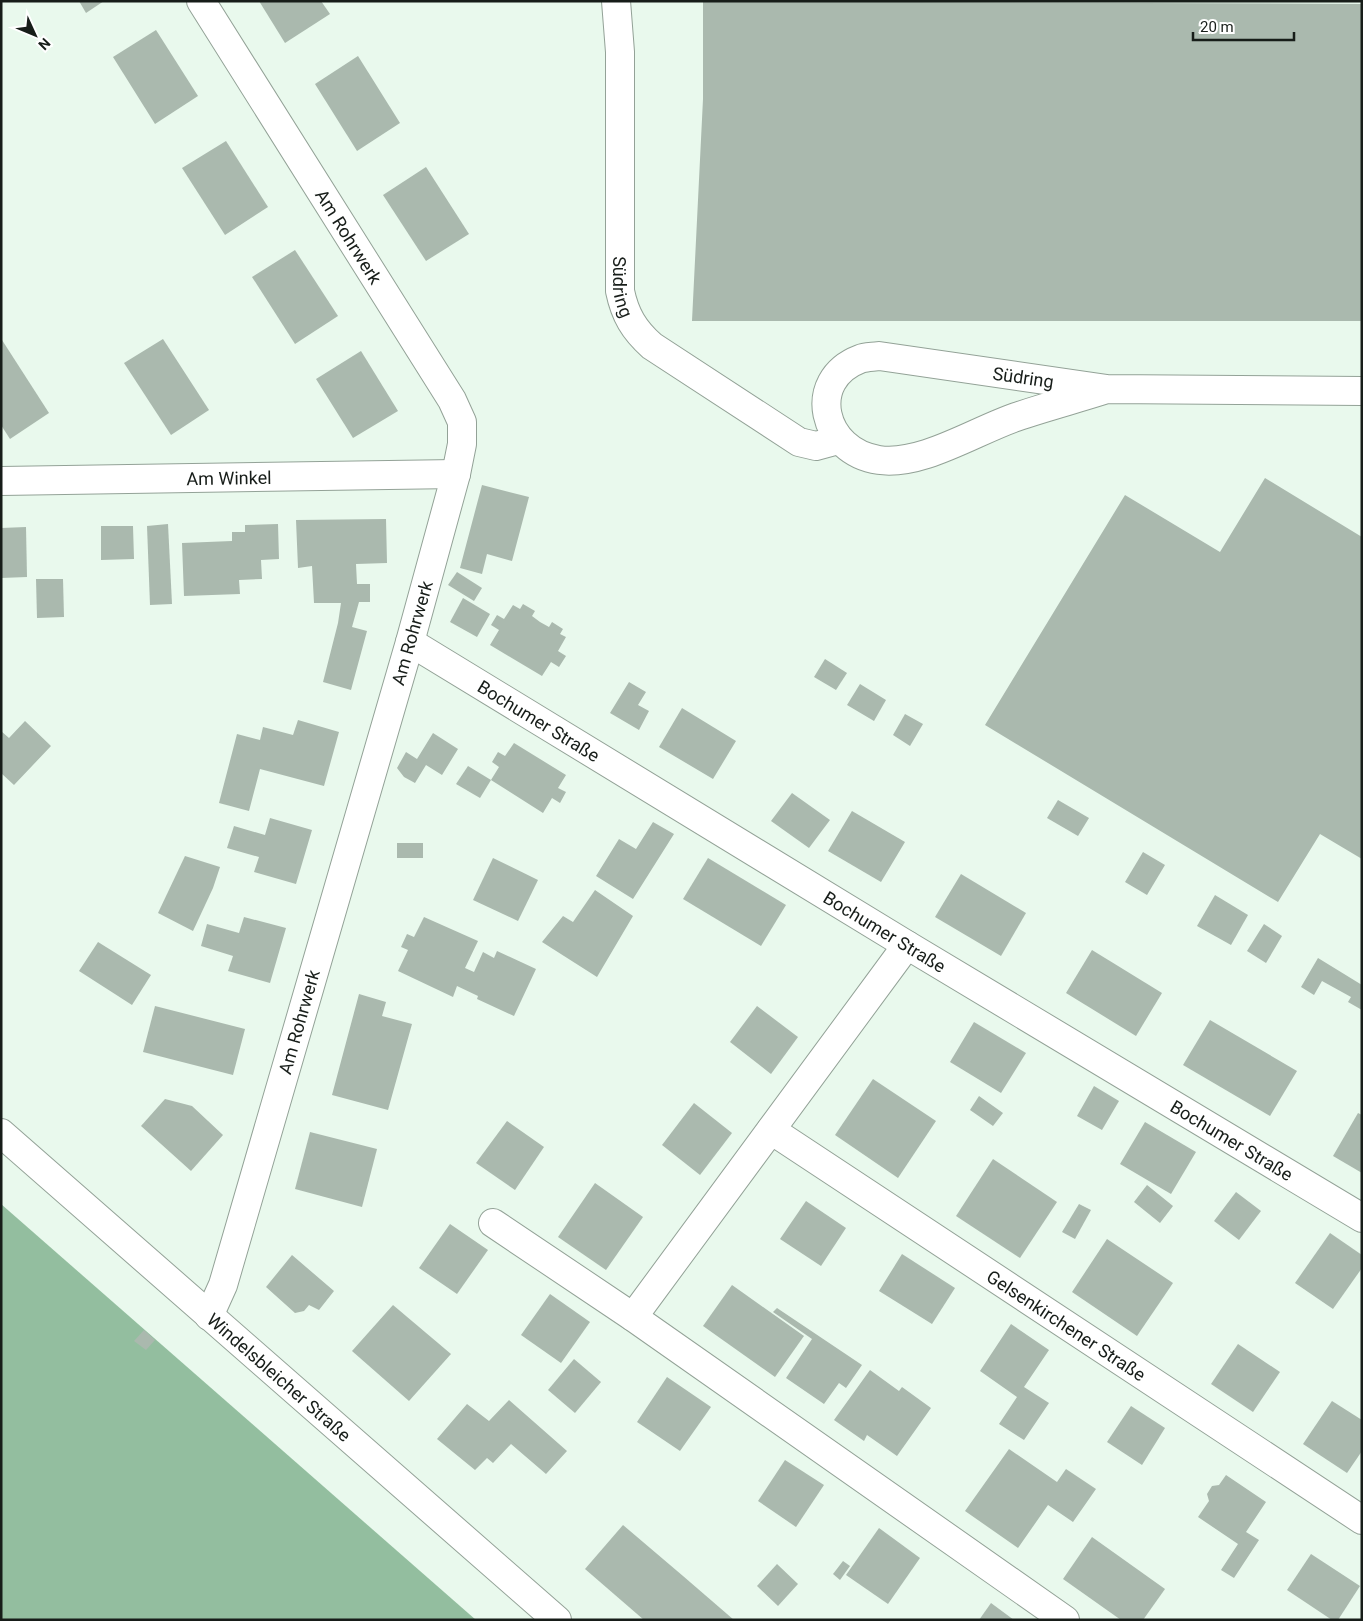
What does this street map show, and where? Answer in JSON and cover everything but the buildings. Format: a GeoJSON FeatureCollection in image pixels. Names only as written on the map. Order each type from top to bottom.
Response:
{"type":"FeatureCollection","features":[{"type":"Feature","properties":{"kind":"street","name":"Am Rohrwerk"},"geometry":{"type":"LineString","coordinates":[[200,1],[452,400],[462,422],[462,444],[456,474],[410,642],[223,1285],[209,1316]]}},
{"type":"Feature","properties":{"kind":"street","name":"Südring"},"geometry":{"type":"LineString","coordinates":[[616,1],[620,52],[620,291],[625,312],[637,332],[652,346],[799,442],[816,446],[838,440]]}},
{"type":"Feature","properties":{"kind":"street","name":"Südring"},"geometry":{"type":"LineString","coordinates":[[1106,389],[1015,417],[938,450],[906,460],[879,460],[856,454],[838,440],[828,420],[827,403],[830,384],[844,370],[860,359],[889,358],[1106,389],[1362,391]]}},
{"type":"Feature","properties":{"kind":"street","name":"Am Winkel"},"geometry":{"type":"LineString","coordinates":[[1,480],[456,474]]}},
{"type":"Feature","properties":{"kind":"street","name":"Bochumer Straße"},"geometry":{"type":"LineString","coordinates":[[410,642],[907,945],[1362,1218]]}},
{"type":"Feature","properties":{"kind":"street"},"geometry":{"type":"LineString","coordinates":[[633,1317],[907,945]]}},
{"type":"Feature","properties":{"kind":"street","name":"Gelsenkirchener Straße"},"geometry":{"type":"LineString","coordinates":[[771,1130],[1362,1520]]}},
{"type":"Feature","properties":{"kind":"street","name":"Windelsbleicher Straße"},"geometry":{"type":"LineString","coordinates":[[1,1133],[557,1620]]}},
{"type":"Feature","properties":{"kind":"street"},"geometry":{"type":"LineString","coordinates":[[493,1223],[633,1317],[1065,1620]]}},
{"type":"Feature","properties":{"kind":"green space"},"geometry":{"type":"Polygon","coordinates":[[[1,1204],[476,1620],[1,1620],[1,1204]]]}}]}
